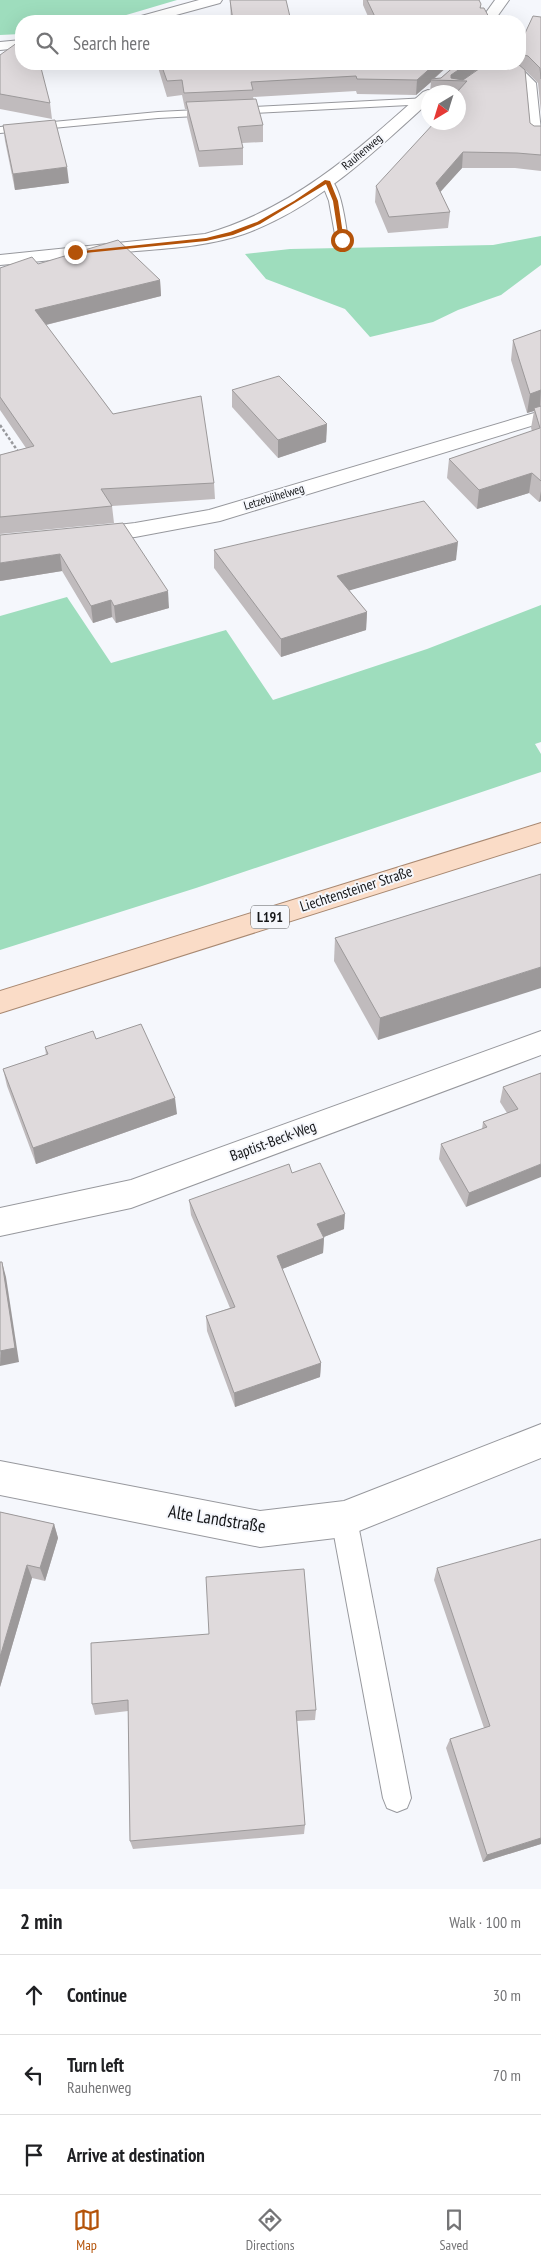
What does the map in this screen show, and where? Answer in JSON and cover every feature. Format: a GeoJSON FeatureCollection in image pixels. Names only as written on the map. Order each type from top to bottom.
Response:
{"type":"FeatureCollection","features":[{"type":"Feature","properties":{"kind":"main road","name":"Liechtensteiner Straße"},"geometry":{"type":"LineString","coordinates":[[0,1002],[541,832]]}},
{"type":"Feature","properties":{"kind":"street"},"geometry":{"type":"LineString","coordinates":[[161,15],[215,0]]}},
{"type":"Feature","properties":{"kind":"street"},"geometry":{"type":"LineString","coordinates":[[491,15],[502,0]]}},
{"type":"Feature","properties":{"kind":"street"},"geometry":{"type":"LineString","coordinates":[[0,46],[15,45]]}},
{"type":"Feature","properties":{"kind":"street","name":"Rauhenweg"},"geometry":{"type":"LineString","coordinates":[[0,260],[206,239],[231,234],[258,223],[296,202],[327,181],[421,102]]}},
{"type":"Feature","properties":{"kind":"street","name":"Letzebühelweg"},"geometry":{"type":"LineString","coordinates":[[68,536],[135,530],[212,516],[541,417]]}},
{"type":"Feature","properties":{"kind":"street","name":"Baptist-Beck-Weg"},"geometry":{"type":"LineString","coordinates":[[0,1222],[131,1194],[541,1043]]}},
{"type":"Feature","properties":{"kind":"street","name":"Alte Landstraße"},"geometry":{"type":"LineString","coordinates":[[0,1478],[260,1529],[344,1519],[541,1441]]}},
{"type":"Feature","properties":{"kind":"lane"},"geometry":{"type":"LineString","coordinates":[[466,85],[484,72],[501,70],[521,74],[530,82],[536,138]]}},
{"type":"Feature","properties":{"kind":"lane"},"geometry":{"type":"LineString","coordinates":[[0,130],[421,96]]}},
{"type":"Feature","properties":{"kind":"lane"},"geometry":{"type":"LineString","coordinates":[[327,181],[335,201],[342,240]]}},
{"type":"Feature","properties":{"kind":"lane"},"geometry":{"type":"LineString","coordinates":[[344,1519],[397,1798]]}},
{"type":"Feature","properties":{"kind":"path"},"geometry":{"type":"LineString","coordinates":[[0,425],[17,450],[17,458]]}},
{"type":"Feature","properties":{"kind":"green space"},"geometry":{"type":"Polygon","coordinates":[[[0,0],[177,0],[126,15],[15,15],[15,34],[0,35],[0,0]]]}},
{"type":"Feature","properties":{"kind":"green space"},"geometry":{"type":"Polygon","coordinates":[[[541,236],[541,265],[501,295],[458,310],[433,322],[370,337],[345,309],[266,279],[245,254],[290,249],[493,245],[541,236]]]}},
{"type":"Feature","properties":{"kind":"green space"},"geometry":{"type":"Polygon","coordinates":[[[67,597],[111,663],[226,630],[273,700],[427,649],[541,605],[541,742],[535,744],[541,754],[541,772],[196,888],[0,950],[0,616],[67,597]]]}},
{"type":"Feature","properties":{"kind":"building"},"geometry":{"type":"Polygon","coordinates":[[[230,0],[286,0],[290,15],[232,15],[230,0]]]}},
{"type":"Feature","properties":{"kind":"building"},"geometry":{"type":"Polygon","coordinates":[[[367,0],[479,0],[480,8],[484,8],[488,15],[374,15],[367,0]]]}},
{"type":"Feature","properties":{"kind":"building"},"geometry":{"type":"Polygon","coordinates":[[[533,16],[541,17],[541,79],[540,68],[526,56],[526,31],[533,16]]]}},
{"type":"Feature","properties":{"kind":"building"},"geometry":{"type":"Polygon","coordinates":[[[15,44],[15,70],[42,70],[50,103],[0,94],[0,55],[15,44]]]}},
{"type":"Feature","properties":{"kind":"building"},"geometry":{"type":"Polygon","coordinates":[[[163,70],[428,70],[417,80],[357,79],[356,76],[251,82],[253,90],[184,93],[182,80],[167,81],[163,70]]]}},
{"type":"Feature","properties":{"kind":"building"},"geometry":{"type":"Polygon","coordinates":[[[450,70],[458,70],[451,75],[451,78],[463,80],[477,70],[525,70],[530,123],[534,126],[541,126],[541,155],[463,152],[436,183],[450,212],[389,217],[376,186],[428,130],[466,130],[466,85],[463,85],[467,81],[431,79],[441,78],[450,70]]]}},
{"type":"Feature","properties":{"kind":"building"},"geometry":{"type":"Polygon","coordinates":[[[256,99],[263,125],[238,127],[243,148],[199,151],[186,102],[256,99]]]}},
{"type":"Feature","properties":{"kind":"building"},"geometry":{"type":"Polygon","coordinates":[[[55,120],[67,167],[13,174],[3,125],[55,120]]]}},
{"type":"Feature","properties":{"kind":"building"},"geometry":{"type":"Polygon","coordinates":[[[118,240],[160,280],[35,310],[113,414],[201,396],[214,483],[101,489],[112,506],[0,517],[0,455],[34,446],[0,397],[0,268],[32,257],[38,264],[118,240]]]}},
{"type":"Feature","properties":{"kind":"building"},"geometry":{"type":"Polygon","coordinates":[[[541,330],[541,390],[530,394],[513,340],[541,330]]]}},
{"type":"Feature","properties":{"kind":"building"},"geometry":{"type":"Polygon","coordinates":[[[279,376],[327,424],[278,440],[232,390],[279,376]]]}},
{"type":"Feature","properties":{"kind":"building"},"geometry":{"type":"Polygon","coordinates":[[[541,406],[541,481],[532,473],[479,490],[449,459],[540,428],[534,408],[541,406]]]}},
{"type":"Feature","properties":{"kind":"building"},"geometry":{"type":"Polygon","coordinates":[[[424,501],[458,542],[337,576],[367,612],[281,639],[214,550],[424,501]]]}},
{"type":"Feature","properties":{"kind":"building"},"geometry":{"type":"Polygon","coordinates":[[[123,523],[168,591],[114,606],[111,600],[91,606],[60,554],[0,563],[0,535],[123,523]]]}},
{"type":"Feature","properties":{"kind":"building"},"geometry":{"type":"Polygon","coordinates":[[[541,874],[541,967],[380,1018],[335,938],[541,874]]]}},
{"type":"Feature","properties":{"kind":"building"},"geometry":{"type":"Polygon","coordinates":[[[141,1024],[175,1098],[33,1148],[3,1069],[48,1054],[45,1047],[93,1031],[96,1039],[141,1024]]]}},
{"type":"Feature","properties":{"kind":"building"},"geometry":{"type":"Polygon","coordinates":[[[541,1073],[541,1164],[469,1193],[441,1144],[487,1127],[483,1122],[518,1109],[503,1087],[541,1073]]]}},
{"type":"Feature","properties":{"kind":"building"},"geometry":{"type":"Polygon","coordinates":[[[320,1163],[345,1214],[317,1224],[324,1238],[277,1256],[321,1363],[234,1393],[206,1316],[235,1307],[189,1200],[289,1164],[292,1173],[320,1163]]]}},
{"type":"Feature","properties":{"kind":"building"},"geometry":{"type":"Polygon","coordinates":[[[0,1262],[2,1262],[15,1348],[0,1351],[0,1262]]]}},
{"type":"Feature","properties":{"kind":"building"},"geometry":{"type":"Polygon","coordinates":[[[0,1512],[54,1524],[40,1568],[27,1565],[0,1657],[0,1512]]]}},
{"type":"Feature","properties":{"kind":"building"},"geometry":{"type":"Polygon","coordinates":[[[541,1539],[541,1838],[487,1855],[450,1739],[490,1726],[437,1568],[541,1539]]]}},
{"type":"Feature","properties":{"kind":"building"},"geometry":{"type":"Polygon","coordinates":[[[304,1569],[316,1710],[296,1711],[305,1825],[130,1841],[128,1700],[92,1704],[91,1643],[209,1634],[206,1577],[304,1569]]]}},
{"type":"Feature","properties":{"kind":"route"},"geometry":{"type":"LineString","coordinates":[[75,252],[206,239],[231,234],[258,223],[296,202],[327,181],[335,201],[342,240]]}}]}
